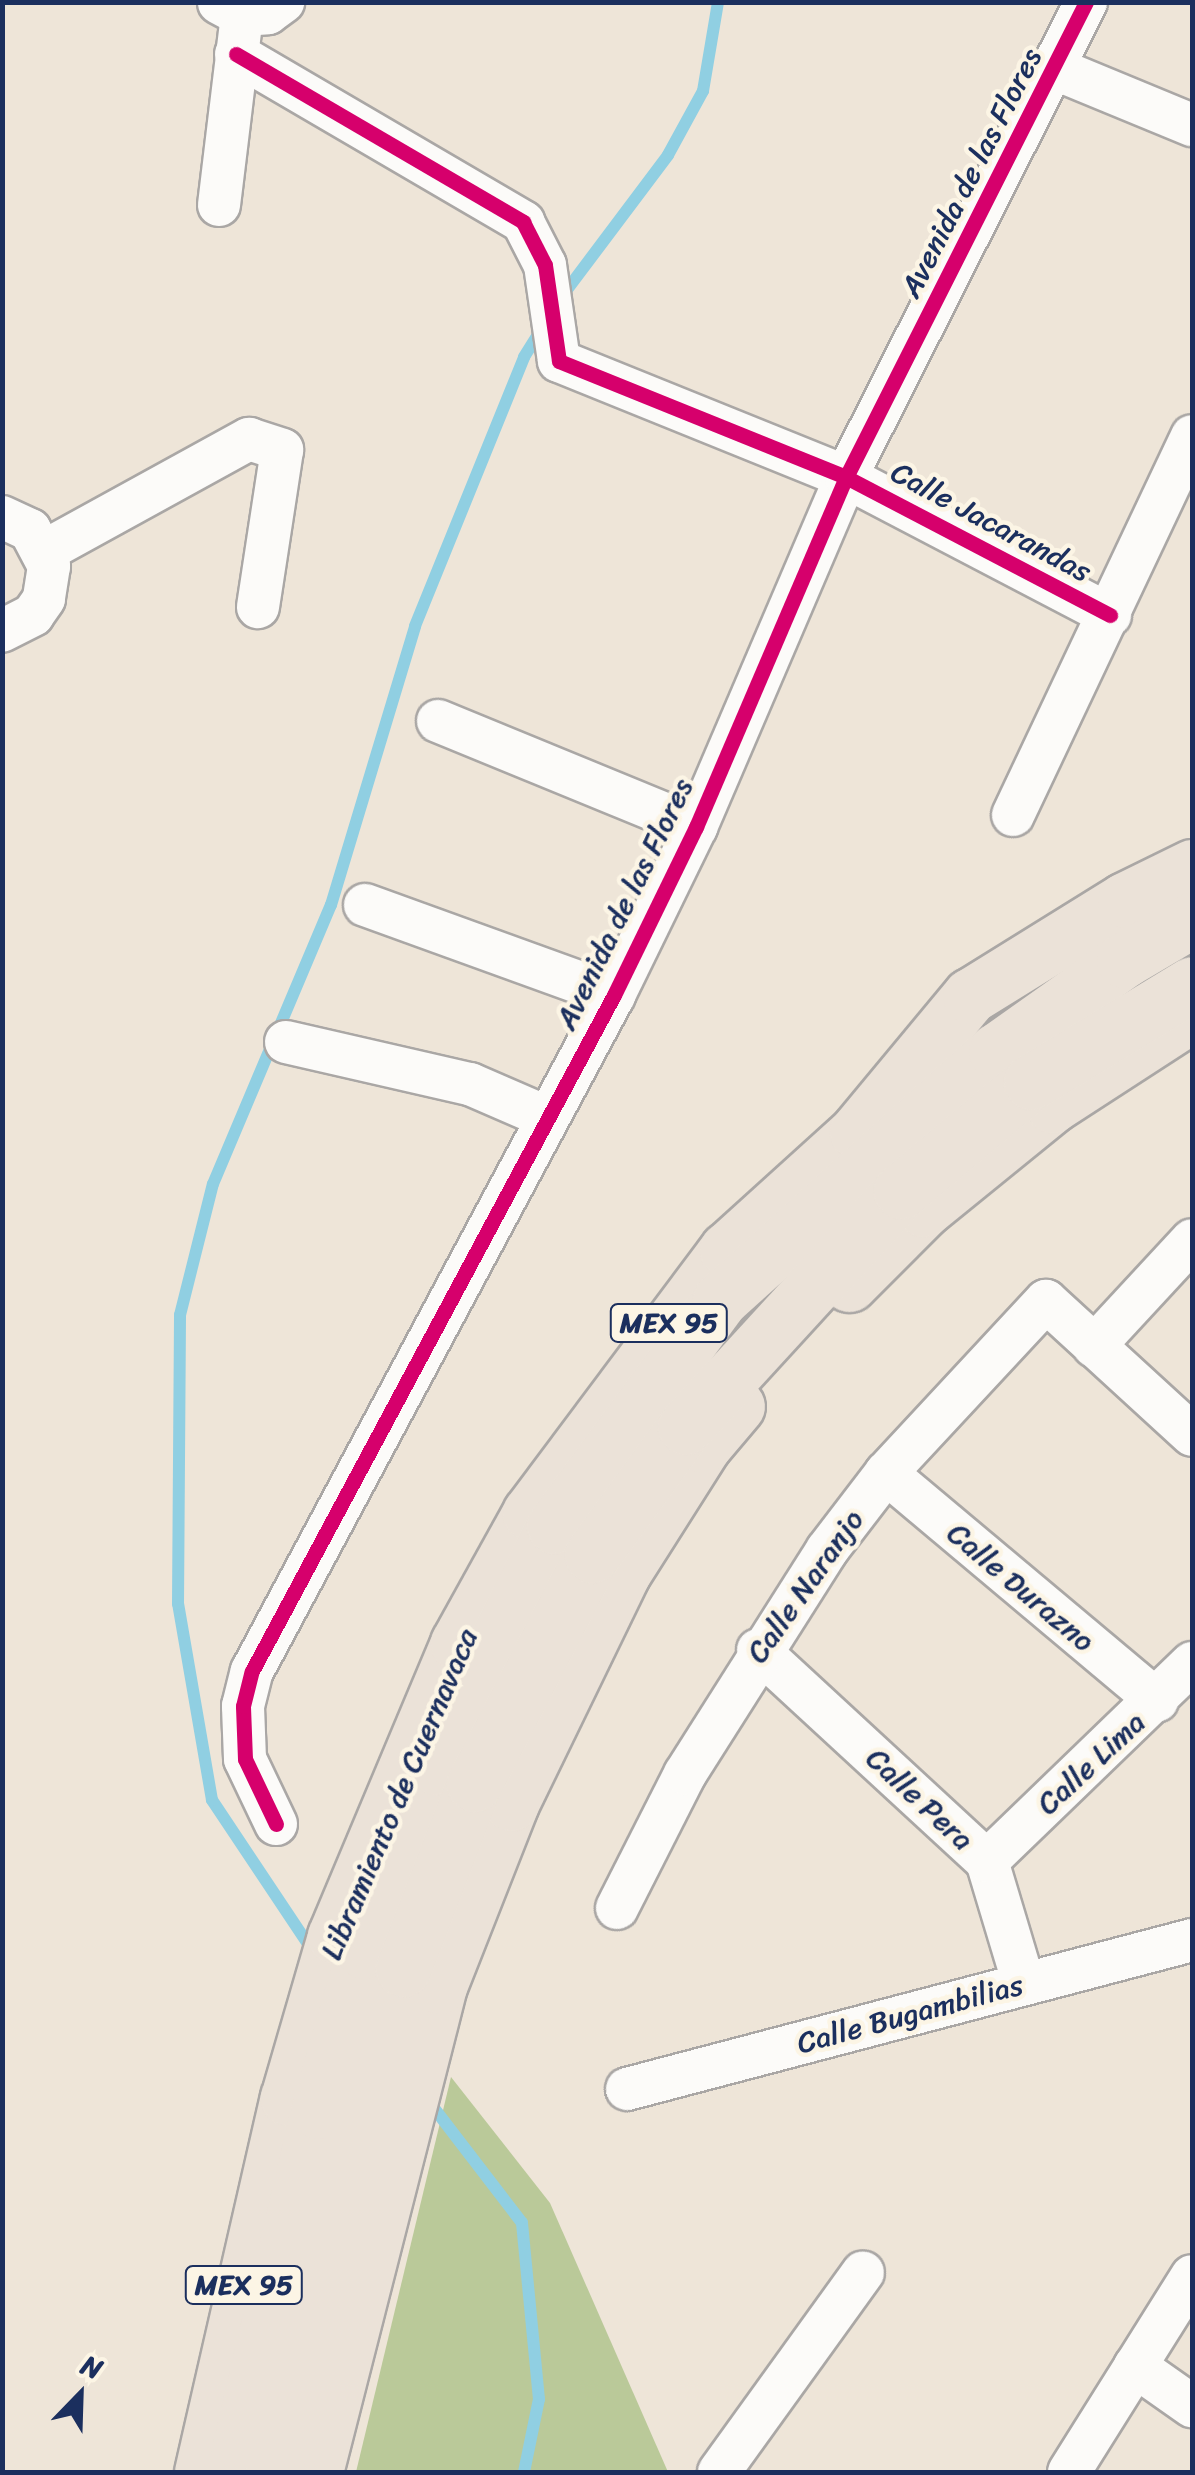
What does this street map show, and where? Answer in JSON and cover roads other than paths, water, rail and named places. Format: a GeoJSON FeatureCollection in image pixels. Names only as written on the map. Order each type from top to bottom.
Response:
{"type":"FeatureCollection","features":[{"type":"Feature","properties":{"kind":"main road","name":"Libramiento de Cuernavaca"},"geometry":{"type":"LineString","coordinates":[[202,2472],[340,2119],[385,1961],[458,1643],[530,1513],[727,1250],[857,1132],[970,996],[1125,900],[1192,868]]}},
{"type":"Feature","properties":{"kind":"main road","name":"MEX 95"},"geometry":{"type":"LineString","coordinates":[[234,2472],[340,2119],[435,1767],[554,1526],[720,1300],[996,1051],[1124,960],[1192,920]]}},
{"type":"Feature","properties":{"kind":"main road","name":"MEX 95"},"geometry":{"type":"LineString","coordinates":[[385,1961],[525,1676],[592,1555],[685,1427],[902,1191],[1031,1082],[1192,984]]}},
{"type":"Feature","properties":{"kind":"main road","name":"Libramiento de Cuernavaca"},"geometry":{"type":"LineString","coordinates":[[385,1961],[511,1802],[622,1574],[704,1445],[805,1328],[924,1209],[1052,1105],[1192,1014]]}},
{"type":"Feature","properties":{"kind":"main road","name":"Libramiento de Cuernavaca"},"geometry":{"type":"LineString","coordinates":[[316,2472],[340,2119]]}},
{"type":"Feature","properties":{"kind":"main road","name":"MEX 95"},"geometry":{"type":"LineString","coordinates":[[272,2472],[340,2119]]}},
{"type":"Feature","properties":{"kind":"street"},"geometry":{"type":"LineString","coordinates":[[219,206],[232,24],[268,14],[283,2]]}},
{"type":"Feature","properties":{"kind":"street","name":"Avenida de las Flores"},"geometry":{"type":"LineString","coordinates":[[276,1824],[245,1759],[243,1706],[252,1671],[614,996],[696,827],[846,476],[1056,69],[1086,2]]}},
{"type":"Feature","properties":{"kind":"street","name":"Calle Jacarandas"},"geometry":{"type":"LineString","coordinates":[[232,24],[523,222],[545,265],[553,350],[560,361],[846,476],[1110,615]]}},
{"type":"Feature","properties":{"kind":"street"},"geometry":{"type":"LineString","coordinates":[[1056,69],[1192,125]]}},
{"type":"Feature","properties":{"kind":"street"},"geometry":{"type":"LineString","coordinates":[[1013,816],[1192,436]]}},
{"type":"Feature","properties":{"kind":"street"},"geometry":{"type":"LineString","coordinates":[[44,551],[249,439],[282,450],[258,607]]}},
{"type":"Feature","properties":{"kind":"street"},"geometry":{"type":"LineString","coordinates":[[2,517],[30,530],[44,551],[44,599],[32,615],[2,630]]}},
{"type":"Feature","properties":{"kind":"street"},"geometry":{"type":"LineString","coordinates":[[438,721],[696,827]]}},
{"type":"Feature","properties":{"kind":"street"},"geometry":{"type":"LineString","coordinates":[[365,905],[614,996]]}},
{"type":"Feature","properties":{"kind":"street"},"geometry":{"type":"LineString","coordinates":[[286,1042],[470,1084],[546,1117]]}},
{"type":"Feature","properties":{"kind":"street"},"geometry":{"type":"LineString","coordinates":[[1192,1240],[1094,1346],[1192,1435]]}},
{"type":"Feature","properties":{"kind":"street","name":"Calle Naranjo"},"geometry":{"type":"LineString","coordinates":[[618,1908],[758,1650],[886,1473],[1046,1301],[1094,1346]]}},
{"type":"Feature","properties":{"kind":"street","name":"Calle Durazno"},"geometry":{"type":"LineString","coordinates":[[886,1473],[1157,1700]]}},
{"type":"Feature","properties":{"kind":"street","name":"Calle Pera"},"geometry":{"type":"LineString","coordinates":[[758,1650],[987,1861],[1024,1984]]}},
{"type":"Feature","properties":{"kind":"street","name":"Calle Lima"},"geometry":{"type":"LineString","coordinates":[[987,1861],[1192,1663]]}},
{"type":"Feature","properties":{"kind":"street","name":"Calle Bugambilias"},"geometry":{"type":"LineString","coordinates":[[628,2089],[1192,1940]]}},
{"type":"Feature","properties":{"kind":"street"},"geometry":{"type":"LineString","coordinates":[[719,2472],[863,2272]]}},
{"type":"Feature","properties":{"kind":"street"},"geometry":{"type":"LineString","coordinates":[[1069,2472],[1192,2276]]}},
{"type":"Feature","properties":{"kind":"street"},"geometry":{"type":"LineString","coordinates":[[1135,2366],[1192,2406]]}},
{"type":"Feature","properties":{"kind":"waterway"},"geometry":{"type":"LineString","coordinates":[[560,299],[668,155],[703,91],[718,2]]}},
{"type":"Feature","properties":{"kind":"waterway"},"geometry":{"type":"LineString","coordinates":[[314,1953],[212,1800],[178,1604],[180,1315],[213,1184],[331,905],[415,626],[524,357],[542,328]]}},
{"type":"Feature","properties":{"kind":"waterway"},"geometry":{"type":"LineString","coordinates":[[427,2099],[522,2223],[539,2399],[524,2472]]}}]}
